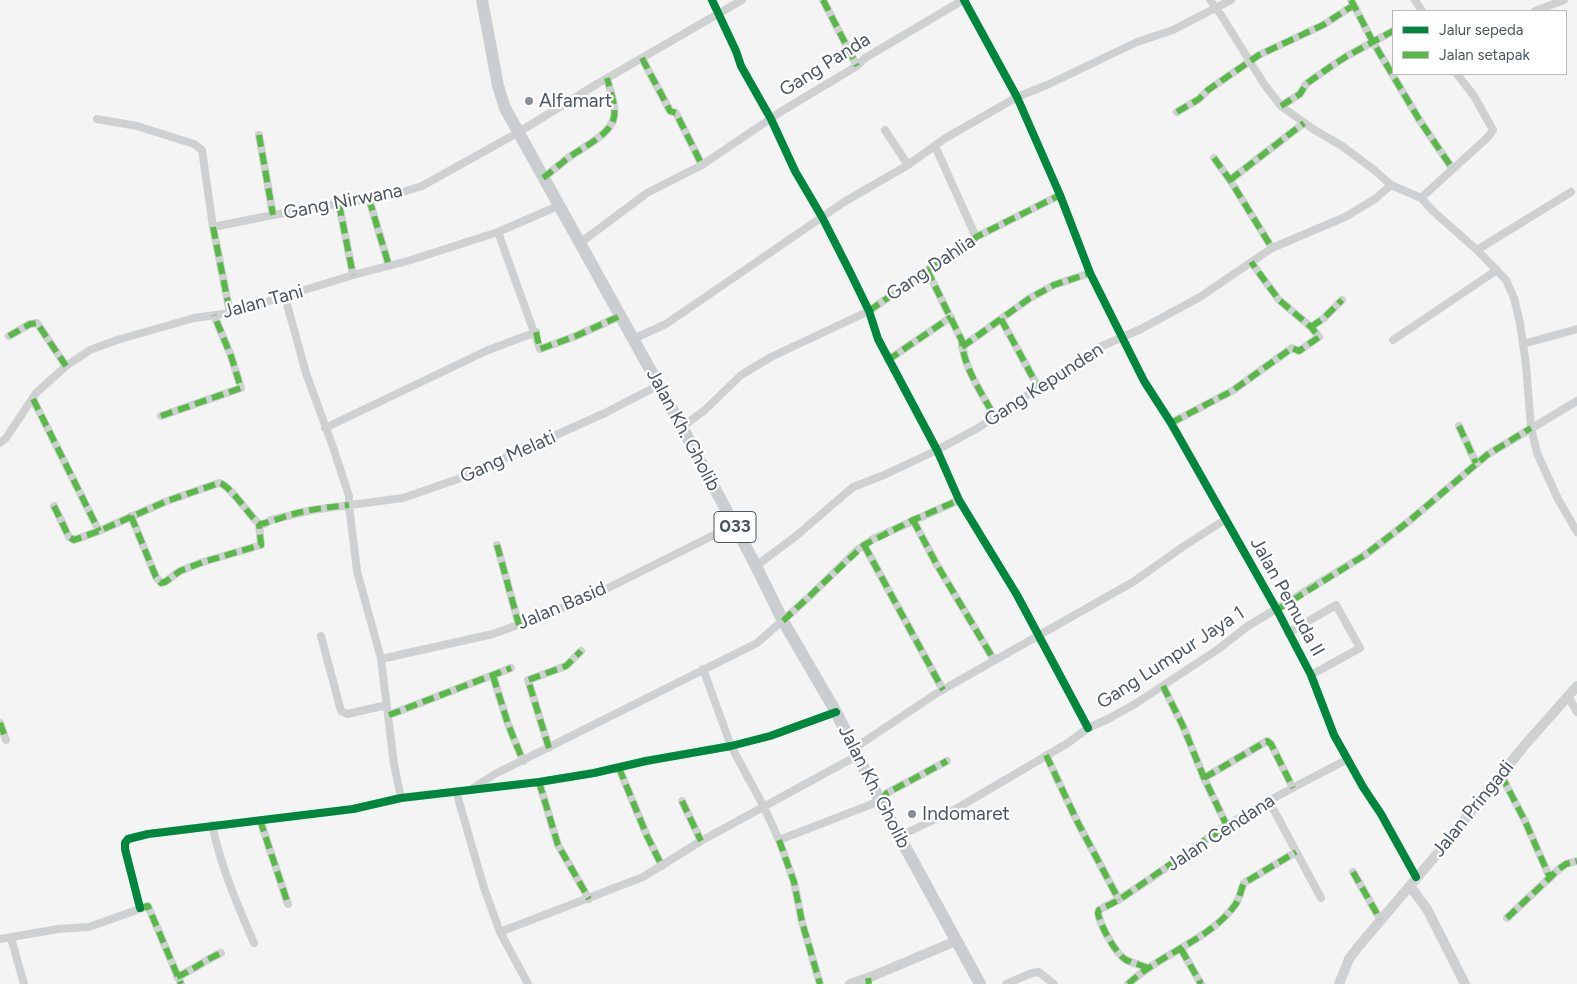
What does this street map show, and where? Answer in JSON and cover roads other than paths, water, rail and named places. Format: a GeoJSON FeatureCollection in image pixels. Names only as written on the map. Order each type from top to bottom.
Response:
{"type":"FeatureCollection","features":[{"type":"Feature","properties":{"kind":"main road","name":"Jalan Kh. Gholib"},"geometry":{"type":"LineString","coordinates":[[482,0],[498,86],[505,108],[682,427],[783,621],[836,712],[852,754],[900,836],[980,984]]}},
{"type":"Feature","properties":{"kind":"street"},"geometry":{"type":"LineString","coordinates":[[712,0],[742,66],[771,119],[795,171],[822,217],[869,311],[878,339],[937,450],[959,500],[1010,583],[1088,728]]}},
{"type":"Feature","properties":{"kind":"street","name":"Gang Nirwana"},"geometry":{"type":"LineString","coordinates":[[213,228],[273,215],[396,194],[422,186],[520,132],[607,78],[742,0]]}},
{"type":"Feature","properties":{"kind":"street"},"geometry":{"type":"LineString","coordinates":[[824,0],[857,66]]}},
{"type":"Feature","properties":{"kind":"street","name":"Gang Panda"},"geometry":{"type":"LineString","coordinates":[[580,243],[647,193],[702,164],[857,66],[865,58],[964,0]]}},
{"type":"Feature","properties":{"kind":"street","name":"Jalan Pemuda II"},"geometry":{"type":"LineString","coordinates":[[964,0],[1016,97],[1060,195],[1090,273],[1144,381],[1171,424],[1277,610],[1311,675],[1334,735],[1363,787],[1382,814],[1413,881]]}},
{"type":"Feature","properties":{"kind":"street"},"geometry":{"type":"LineString","coordinates":[[1210,0],[1268,90],[1282,106],[1304,123],[1342,146],[1391,185],[1421,198],[1506,280],[1514,298],[1523,344],[1531,428],[1537,453],[1558,499],[1577,532]]}},
{"type":"Feature","properties":{"kind":"street"},"geometry":{"type":"LineString","coordinates":[[633,339],[666,324],[822,217],[1016,97],[1047,85],[1137,42],[1173,30],[1231,0]]}},
{"type":"Feature","properties":{"kind":"street"},"geometry":{"type":"LineString","coordinates":[[1538,10],[1564,0]]}},
{"type":"Feature","properties":{"kind":"street"},"geometry":{"type":"LineString","coordinates":[[1177,112],[1199,99],[1208,90],[1259,55],[1323,25],[1353,3],[1392,74]]}},
{"type":"Feature","properties":{"kind":"street"},"geometry":{"type":"LineString","coordinates":[[1282,106],[1300,94],[1310,80],[1347,56],[1392,32]]}},
{"type":"Feature","properties":{"kind":"street"},"geometry":{"type":"LineString","coordinates":[[642,58],[670,111],[676,113],[702,164]]}},
{"type":"Feature","properties":{"kind":"street"},"geometry":{"type":"LineString","coordinates":[[1393,75],[1420,121],[1452,168]]}},
{"type":"Feature","properties":{"kind":"street"},"geometry":{"type":"LineString","coordinates":[[1421,198],[1487,138],[1493,130],[1474,96],[1458,75]]}},
{"type":"Feature","properties":{"kind":"street"},"geometry":{"type":"LineString","coordinates":[[543,178],[600,136],[611,124],[614,116],[613,104],[607,78]]}},
{"type":"Feature","properties":{"kind":"street"},"geometry":{"type":"LineString","coordinates":[[97,119],[137,126],[198,146],[204,156],[213,228],[230,313]]}},
{"type":"Feature","properties":{"kind":"street"},"geometry":{"type":"LineString","coordinates":[[1230,180],[1304,123]]}},
{"type":"Feature","properties":{"kind":"street"},"geometry":{"type":"LineString","coordinates":[[885,130],[908,165]]}},
{"type":"Feature","properties":{"kind":"street"},"geometry":{"type":"LineString","coordinates":[[259,135],[273,215]]}},
{"type":"Feature","properties":{"kind":"street"},"geometry":{"type":"LineString","coordinates":[[935,146],[976,237]]}},
{"type":"Feature","properties":{"kind":"street"},"geometry":{"type":"LineString","coordinates":[[1214,158],[1230,180],[1272,248]]}},
{"type":"Feature","properties":{"kind":"street","name":"Gang Kepunden"},"geometry":{"type":"LineString","coordinates":[[756,566],[796,536],[853,487],[884,475],[937,450],[978,428],[1100,347],[1141,329],[1200,296],[1272,248],[1345,217],[1391,185]]}},
{"type":"Feature","properties":{"kind":"street"},"geometry":{"type":"LineString","coordinates":[[1477,250],[1571,192]]}},
{"type":"Feature","properties":{"kind":"street","name":"Gang Dahlia"},"geometry":{"type":"LineString","coordinates":[[682,427],[705,410],[741,375],[771,357],[869,311],[927,270],[965,249],[976,237],[1060,195]]}},
{"type":"Feature","properties":{"kind":"street"},"geometry":{"type":"LineString","coordinates":[[369,199],[389,266]]}},
{"type":"Feature","properties":{"kind":"street"},"geometry":{"type":"LineString","coordinates":[[339,204],[353,276]]}},
{"type":"Feature","properties":{"kind":"street","name":"Jalan Tani"},"geometry":{"type":"LineString","coordinates":[[0,443],[6,438],[36,393],[66,366],[90,350],[117,340],[194,318],[230,313],[389,266],[498,232],[558,206]]}},
{"type":"Feature","properties":{"kind":"street"},"geometry":{"type":"LineString","coordinates":[[498,232],[515,282],[536,332],[540,349],[576,336],[620,316]]}},
{"type":"Feature","properties":{"kind":"street"},"geometry":{"type":"LineString","coordinates":[[1171,424],[1232,391],[1292,348],[1299,351],[1319,337],[1312,327],[1279,300],[1251,262]]}},
{"type":"Feature","properties":{"kind":"street"},"geometry":{"type":"LineString","coordinates":[[927,270],[962,341],[962,347],[971,374],[994,416]]}},
{"type":"Feature","properties":{"kind":"street"},"geometry":{"type":"LineString","coordinates":[[1393,340],[1497,270]]}},
{"type":"Feature","properties":{"kind":"street"},"geometry":{"type":"LineString","coordinates":[[962,347],[1030,298],[1054,284],[1090,273]]}},
{"type":"Feature","properties":{"kind":"street"},"geometry":{"type":"LineString","coordinates":[[285,297],[306,373],[349,496],[358,571],[380,659],[389,715],[394,764],[401,798]]}},
{"type":"Feature","properties":{"kind":"street"},"geometry":{"type":"LineString","coordinates":[[1312,327],[1342,300]]}},
{"type":"Feature","properties":{"kind":"street"},"geometry":{"type":"LineString","coordinates":[[161,416],[241,388],[231,356],[214,315]]}},
{"type":"Feature","properties":{"kind":"street"},"geometry":{"type":"LineString","coordinates":[[888,360],[951,317]]}},
{"type":"Feature","properties":{"kind":"street"},"geometry":{"type":"LineString","coordinates":[[1001,319],[1038,387]]}},
{"type":"Feature","properties":{"kind":"street"},"geometry":{"type":"LineString","coordinates":[[9,336],[30,324],[38,323],[66,366]]}},
{"type":"Feature","properties":{"kind":"street"},"geometry":{"type":"LineString","coordinates":[[1523,344],[1577,329]]}},
{"type":"Feature","properties":{"kind":"street"},"geometry":{"type":"LineString","coordinates":[[325,428],[486,351],[536,332]]}},
{"type":"Feature","properties":{"kind":"street","name":"Gang Melati"},"geometry":{"type":"LineString","coordinates":[[259,524],[312,510],[402,498],[458,480],[597,417],[659,385]]}},
{"type":"Feature","properties":{"kind":"street"},"geometry":{"type":"LineString","coordinates":[[33,399],[99,531]]}},
{"type":"Feature","properties":{"kind":"street","name":"Gang Lumpur Jaya 1"},"geometry":{"type":"LineString","coordinates":[[900,836],[954,810],[1068,743],[1088,728],[1135,704],[1217,650],[1248,626],[1365,555],[1408,522],[1476,463],[1577,401]]}},
{"type":"Feature","properties":{"kind":"street"},"geometry":{"type":"LineString","coordinates":[[1459,426],[1476,463]]}},
{"type":"Feature","properties":{"kind":"street"},"geometry":{"type":"LineString","coordinates":[[54,506],[71,539],[76,540],[99,531],[131,516],[166,501],[222,483],[228,486],[241,505],[259,524],[262,545],[203,562],[180,571],[161,583],[156,577],[131,516]]}},
{"type":"Feature","properties":{"kind":"street"},"geometry":{"type":"LineString","coordinates":[[468,791],[495,774],[757,643],[872,539],[959,500]]}},
{"type":"Feature","properties":{"kind":"street"},"geometry":{"type":"LineString","coordinates":[[500,932],[643,877],[701,841],[764,807],[852,754],[943,690],[1133,582],[1226,519]]}},
{"type":"Feature","properties":{"kind":"street"},"geometry":{"type":"LineString","coordinates":[[913,520],[937,565],[994,660]]}},
{"type":"Feature","properties":{"kind":"street","name":"Jalan Basid"},"geometry":{"type":"LineString","coordinates":[[380,659],[477,638],[519,625],[594,595],[734,525]]}},
{"type":"Feature","properties":{"kind":"street"},"geometry":{"type":"LineString","coordinates":[[498,545],[519,625]]}},
{"type":"Feature","properties":{"kind":"street"},"geometry":{"type":"LineString","coordinates":[[864,545],[943,690]]}},
{"type":"Feature","properties":{"kind":"street"},"geometry":{"type":"LineString","coordinates":[[1288,633],[1336,604],[1360,648],[1311,675]]}},
{"type":"Feature","properties":{"kind":"street"},"geometry":{"type":"LineString","coordinates":[[321,636],[341,711],[347,714],[387,705]]}},
{"type":"Feature","properties":{"kind":"street"},"geometry":{"type":"LineString","coordinates":[[549,748],[528,680],[566,666],[581,651]]}},
{"type":"Feature","properties":{"kind":"street"},"geometry":{"type":"LineString","coordinates":[[389,715],[511,668]]}},
{"type":"Feature","properties":{"kind":"street"},"geometry":{"type":"LineString","coordinates":[[703,669],[731,746],[764,807],[779,840],[794,882],[802,922],[820,984]]}},
{"type":"Feature","properties":{"kind":"street"},"geometry":{"type":"LineString","coordinates":[[493,676],[508,724],[523,761]]}},
{"type":"Feature","properties":{"kind":"street"},"geometry":{"type":"LineString","coordinates":[[1162,686],[1183,726],[1204,778],[1228,826]]}},
{"type":"Feature","properties":{"kind":"street","name":"Jalan Pringadi"},"geometry":{"type":"LineString","coordinates":[[1339,984],[1349,959],[1380,919],[1524,746],[1577,686]]}},
{"type":"Feature","properties":{"kind":"street"},"geometry":{"type":"LineString","coordinates":[[1568,696],[1577,712]]}},
{"type":"Feature","properties":{"kind":"street"},"geometry":{"type":"LineString","coordinates":[[140,908],[125,849],[125,843],[128,839],[148,834],[212,825],[353,809],[401,798],[539,782],[618,768],[646,761],[731,746],[770,736],[836,712]]}},
{"type":"Feature","properties":{"kind":"street"},"geometry":{"type":"LineString","coordinates":[[0,722],[6,740]]}},
{"type":"Feature","properties":{"kind":"street"},"geometry":{"type":"LineString","coordinates":[[1204,778],[1267,741],[1271,744],[1293,788]]}},
{"type":"Feature","properties":{"kind":"street"},"geometry":{"type":"LineString","coordinates":[[1046,755],[1077,822],[1119,900]]}},
{"type":"Feature","properties":{"kind":"street","name":"Jalan Cendana"},"geometry":{"type":"LineString","coordinates":[[1148,968],[1125,959],[1120,954],[1110,939],[1098,913],[1099,910],[1119,900],[1228,826],[1348,759]]}},
{"type":"Feature","properties":{"kind":"street"},"geometry":{"type":"LineString","coordinates":[[779,840],[880,801],[887,793],[947,761]]}},
{"type":"Feature","properties":{"kind":"street"},"geometry":{"type":"LineString","coordinates":[[618,768],[662,866]]}},
{"type":"Feature","properties":{"kind":"street"},"geometry":{"type":"LineString","coordinates":[[1501,775],[1550,878]]}},
{"type":"Feature","properties":{"kind":"street"},"geometry":{"type":"LineString","coordinates":[[539,782],[558,845],[589,899]]}},
{"type":"Feature","properties":{"kind":"street"},"geometry":{"type":"LineString","coordinates":[[456,791],[484,888],[500,932],[528,984]]}},
{"type":"Feature","properties":{"kind":"street"},"geometry":{"type":"LineString","coordinates":[[682,801],[701,841]]}},
{"type":"Feature","properties":{"kind":"street"},"geometry":{"type":"LineString","coordinates":[[1269,802],[1321,898]]}},
{"type":"Feature","properties":{"kind":"street"},"geometry":{"type":"LineString","coordinates":[[260,820],[288,904]]}},
{"type":"Feature","properties":{"kind":"street"},"geometry":{"type":"LineString","coordinates":[[212,825],[217,848],[233,897],[254,943]]}},
{"type":"Feature","properties":{"kind":"street"},"geometry":{"type":"LineString","coordinates":[[1128,984],[1148,968],[1181,949],[1228,914],[1238,901],[1244,884],[1296,852]]}},
{"type":"Feature","properties":{"kind":"street"},"geometry":{"type":"LineString","coordinates":[[1507,918],[1566,864],[1577,861]]}},
{"type":"Feature","properties":{"kind":"street"},"geometry":{"type":"LineString","coordinates":[[1353,872],[1380,919]]}},
{"type":"Feature","properties":{"kind":"street"},"geometry":{"type":"LineString","coordinates":[[1413,881],[1465,984]]}},
{"type":"Feature","properties":{"kind":"street"},"geometry":{"type":"LineString","coordinates":[[0,939],[58,929],[89,926],[148,906],[179,980],[207,959],[222,953]]}},
{"type":"Feature","properties":{"kind":"street"},"geometry":{"type":"LineString","coordinates":[[11,938],[24,984]]}},
{"type":"Feature","properties":{"kind":"street"},"geometry":{"type":"LineString","coordinates":[[850,984],[868,981],[956,941]]}},
{"type":"Feature","properties":{"kind":"street"},"geometry":{"type":"LineString","coordinates":[[1181,949],[1201,984]]}},
{"type":"Feature","properties":{"kind":"street"},"geometry":{"type":"LineString","coordinates":[[1006,984],[1032,973],[1040,972],[1054,984]]}},
{"type":"Feature","properties":{"kind":"place","name":"Alfamart"},"geometry":{"type":"Point","coordinates":[529,101]}},
{"type":"Feature","properties":{"kind":"place","name":"Indomaret"},"geometry":{"type":"Point","coordinates":[912,814]}}]}
